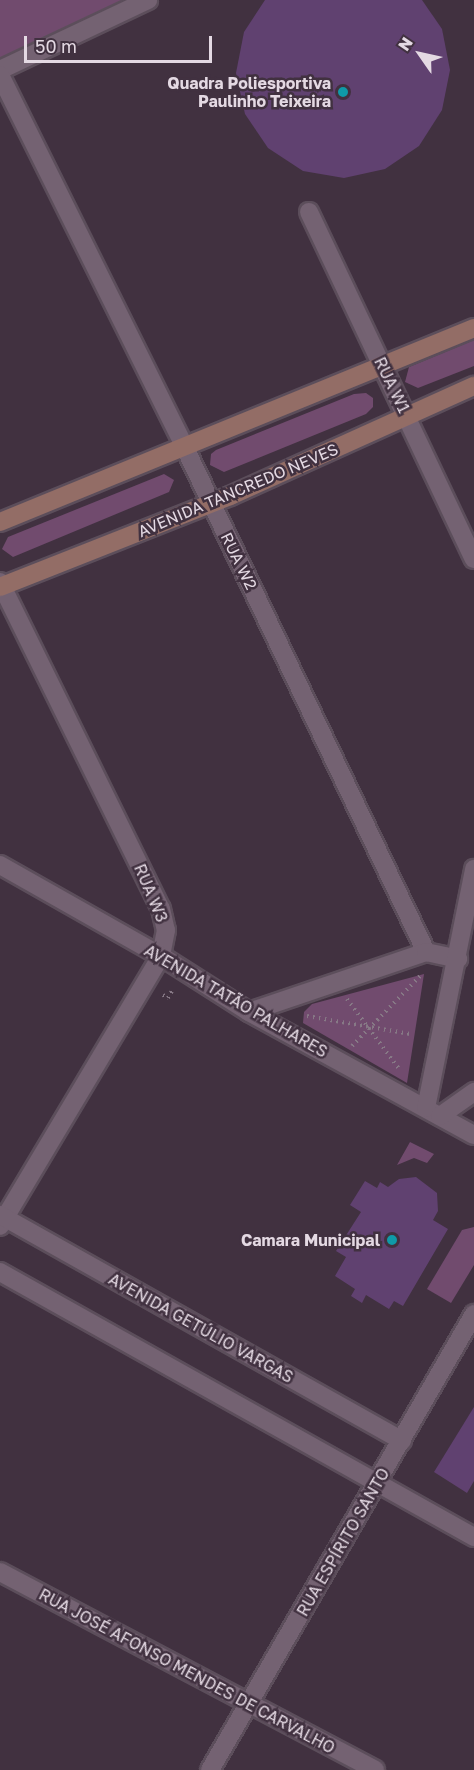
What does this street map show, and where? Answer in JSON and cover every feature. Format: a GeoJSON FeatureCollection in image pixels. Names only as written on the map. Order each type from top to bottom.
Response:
{"type":"FeatureCollection","features":[{"type":"Feature","properties":{"kind":"street"},"geometry":{"type":"LineString","coordinates":[[0,70],[148,0]]}},
{"type":"Feature","properties":{"kind":"street","name":"RUA W2"},"geometry":{"type":"LineString","coordinates":[[0,75],[185,448],[426,952]]}},
{"type":"Feature","properties":{"kind":"street","name":"RUA W1"},"geometry":{"type":"LineString","coordinates":[[309,212],[474,559]]}},
{"type":"Feature","properties":{"kind":"street"},"geometry":{"type":"LineString","coordinates":[[0,522],[474,328]]}},
{"type":"Feature","properties":{"kind":"street","name":"AVENIDA TANCREDO NEVES"},"geometry":{"type":"LineString","coordinates":[[1,585],[211,504],[474,386]]}},
{"type":"Feature","properties":{"kind":"street","name":"RUA W3"},"geometry":{"type":"LineString","coordinates":[[1,585],[161,909],[166,930],[161,956],[2,1220]]}},
{"type":"Feature","properties":{"kind":"street","name":"AVENIDA TATÃO PALHARES"},"geometry":{"type":"LineString","coordinates":[[0,865],[161,956],[249,1012],[474,1135]]}},
{"type":"Feature","properties":{"kind":"street"},"geometry":{"type":"LineString","coordinates":[[433,1112],[474,869]]}},
{"type":"Feature","properties":{"kind":"street"},"geometry":{"type":"LineString","coordinates":[[249,1012],[426,952],[458,959]]}},
{"type":"Feature","properties":{"kind":"street"},"geometry":{"type":"LineString","coordinates":[[433,1112],[474,1092]]}},
{"type":"Feature","properties":{"kind":"street","name":"AVENIDA GETÚLIO VARGAS"},"geometry":{"type":"LineString","coordinates":[[2,1220],[402,1441]]}},
{"type":"Feature","properties":{"kind":"street"},"geometry":{"type":"LineString","coordinates":[[0,1272],[378,1480],[474,1537]]}},
{"type":"Feature","properties":{"kind":"street","name":"RUA ESPÍRITO SANTO"},"geometry":{"type":"LineString","coordinates":[[210,1770],[474,1314]]}},
{"type":"Feature","properties":{"kind":"street","name":"RUA JOSÉ AFONSO MENDES DE CARVALHO"},"geometry":{"type":"LineString","coordinates":[[0,1572],[248,1706],[375,1770]]}},
{"type":"Feature","properties":{"kind":"path"},"geometry":{"type":"LineString","coordinates":[[352,1047],[419,979]]}},
{"type":"Feature","properties":{"kind":"path"},"geometry":{"type":"LineString","coordinates":[[347,998],[403,1074]]}},
{"type":"Feature","properties":{"kind":"path"},"geometry":{"type":"LineString","coordinates":[[306,1016],[410,1034]]}},
{"type":"Feature","properties":{"kind":"shaded area"},"geometry":{"type":"Polygon","coordinates":[[[0,0],[148,0],[0,70],[0,0]]]}},
{"type":"Feature","properties":{"kind":"shaded area"},"geometry":{"type":"Polygon","coordinates":[[[474,340],[474,366],[418,388],[405,382],[409,367],[474,340]]]}},
{"type":"Feature","properties":{"kind":"shaded area"},"geometry":{"type":"Polygon","coordinates":[[[366,393],[373,398],[373,407],[366,414],[224,472],[210,465],[211,454],[216,450],[354,394],[366,393]]]}},
{"type":"Feature","properties":{"kind":"shaded area"},"geometry":{"type":"Polygon","coordinates":[[[164,474],[174,480],[169,492],[13,557],[2,549],[8,537],[164,474]]]}},
{"type":"Feature","properties":{"kind":"shaded area"},"geometry":{"type":"Polygon","coordinates":[[[424,974],[407,1083],[303,1023],[304,1012],[312,1004],[424,974]]]}},
{"type":"Feature","properties":{"kind":"shaded area"},"geometry":{"type":"Polygon","coordinates":[[[410,1142],[434,1154],[427,1163],[414,1158],[397,1165],[410,1142]]]}},
{"type":"Feature","properties":{"kind":"shaded area"},"geometry":{"type":"Polygon","coordinates":[[[474,1227],[474,1265],[451,1303],[427,1289],[462,1230],[474,1227]]]}},
{"type":"Feature","properties":{"kind":"building","name":"Quadra Poliesportiva Paulinho Teixeira"},"geometry":{"type":"Polygon","coordinates":[[[265,0],[422,0],[442,29],[450,70],[442,110],[419,146],[385,169],[344,178],[303,171],[268,148],[245,114],[236,73],[244,32],[265,0]]]}},
{"type":"Feature","properties":{"kind":"building","name":"Camara Municipal"},"geometry":{"type":"Polygon","coordinates":[[[416,1177],[437,1193],[438,1211],[433,1220],[448,1229],[403,1306],[394,1301],[389,1309],[366,1295],[362,1303],[351,1296],[355,1289],[335,1276],[346,1257],[336,1251],[361,1212],[350,1205],[365,1181],[377,1188],[380,1182],[388,1187],[399,1179],[416,1177]]]}},
{"type":"Feature","properties":{"kind":"building"},"geometry":{"type":"Polygon","coordinates":[[[474,1407],[474,1481],[467,1493],[434,1472],[474,1407]]]}},
{"type":"Feature","properties":{"kind":"place","name":"Quadra Poliesportiva Paulinho Teixeira"},"geometry":{"type":"Point","coordinates":[343,92]}},
{"type":"Feature","properties":{"kind":"place","name":"Camara Municipal"},"geometry":{"type":"Point","coordinates":[392,1240]}}]}
